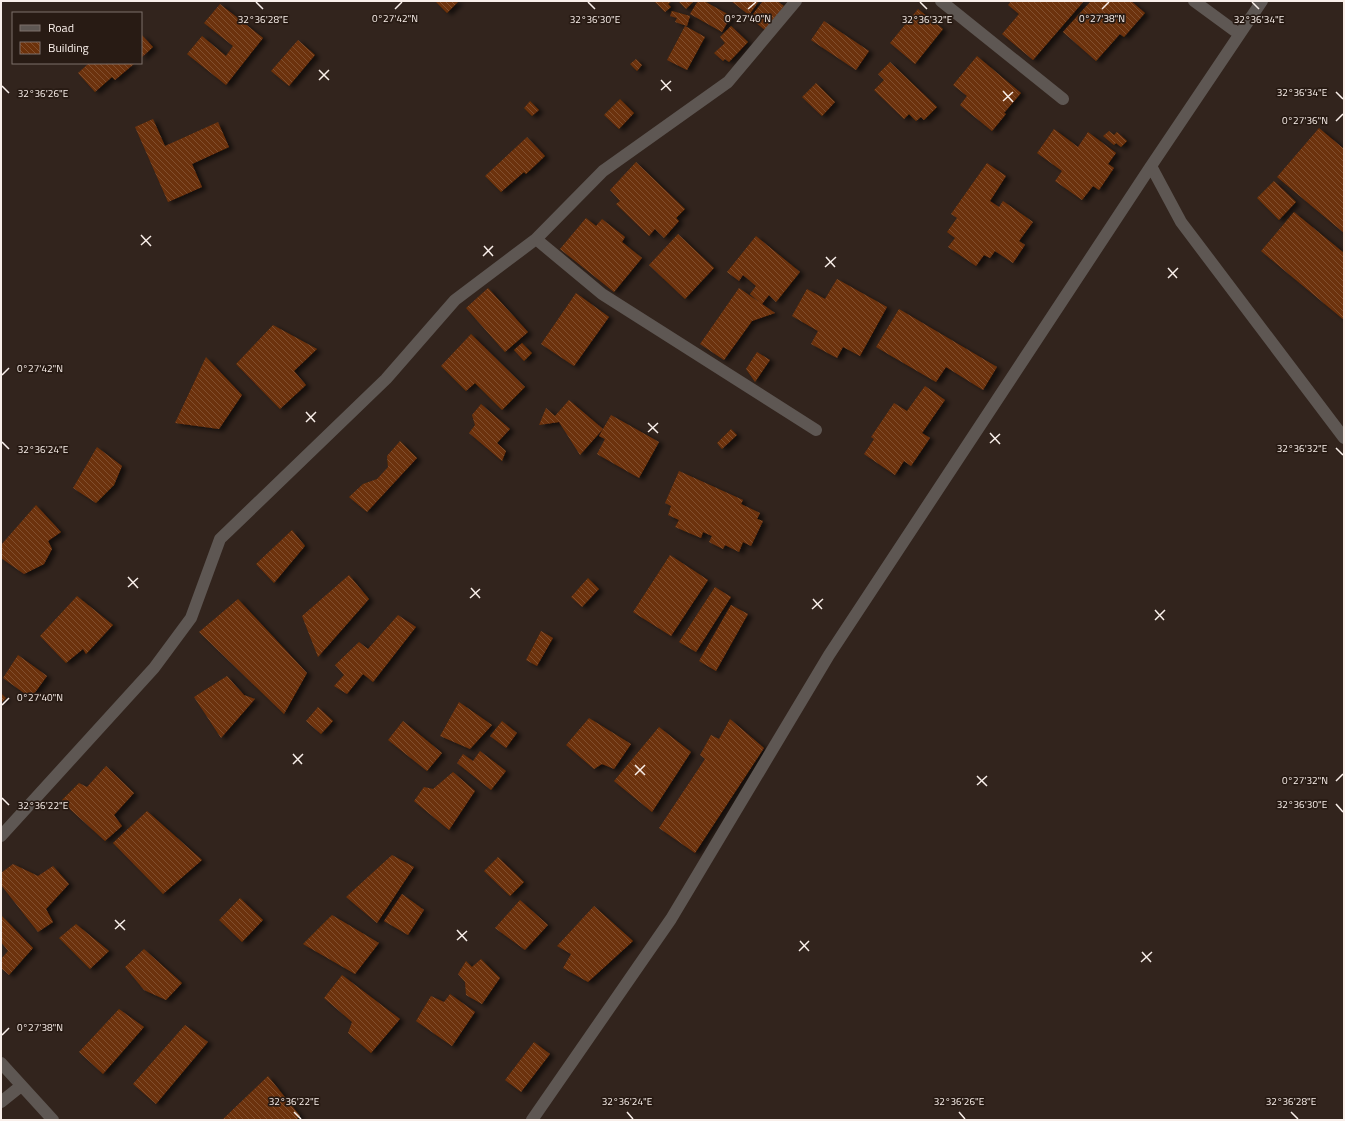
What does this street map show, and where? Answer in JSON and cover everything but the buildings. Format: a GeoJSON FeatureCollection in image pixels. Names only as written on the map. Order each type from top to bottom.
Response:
{"type":"FeatureCollection","features":[{"type":"Feature","properties":{"kind":"street"},"geometry":{"type":"LineString","coordinates":[[1,836],[154,668],[191,618],[220,539],[386,379],[455,300],[536,240],[603,171],[728,82],[796,1]]}},
{"type":"Feature","properties":{"kind":"street"},"geometry":{"type":"LineString","coordinates":[[941,1],[1062,100]]}},
{"type":"Feature","properties":{"kind":"street"},"geometry":{"type":"LineString","coordinates":[[1194,1],[1239,34]]}},
{"type":"Feature","properties":{"kind":"street"},"geometry":{"type":"LineString","coordinates":[[532,1120],[671,919],[828,655],[1151,166],[1262,1]]}},
{"type":"Feature","properties":{"kind":"street"},"geometry":{"type":"LineString","coordinates":[[1151,166],[1181,222],[1344,438]]}},
{"type":"Feature","properties":{"kind":"street"},"geometry":{"type":"LineString","coordinates":[[536,240],[602,294],[816,430]]}},
{"type":"Feature","properties":{"kind":"street"},"geometry":{"type":"LineString","coordinates":[[1,1064],[53,1120]]}},
{"type":"Feature","properties":{"kind":"street"},"geometry":{"type":"LineString","coordinates":[[1,1102],[21,1086]]}}]}
